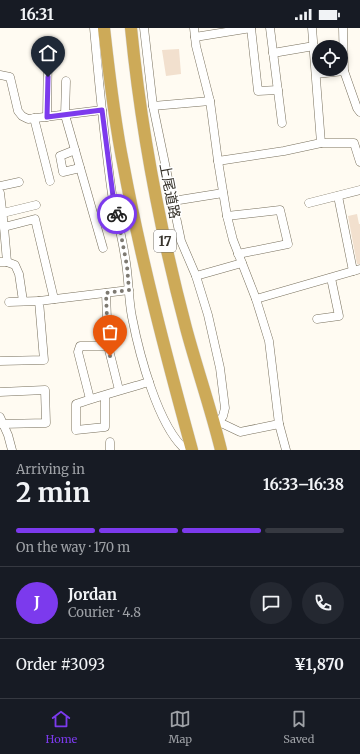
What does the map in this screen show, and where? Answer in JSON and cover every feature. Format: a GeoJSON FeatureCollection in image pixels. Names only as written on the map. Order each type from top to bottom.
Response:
{"type":"FeatureCollection","features":[{"type":"Feature","properties":{"kind":"highway","name":"17"},"geometry":{"type":"LineString","coordinates":[[102,28],[122,163],[159,329],[192,450]]}},
{"type":"Feature","properties":{"kind":"highway","name":"上尾道路"},"geometry":{"type":"LineString","coordinates":[[131,28],[138,93],[166,246],[186,328],[217,425],[221,450]]}},
{"type":"Feature","properties":{"kind":"street"},"geometry":{"type":"LineString","coordinates":[[94,28],[102,110],[113,196],[125,253],[132,316],[149,382],[162,417],[177,447],[186,450]]}},
{"type":"Feature","properties":{"kind":"street"},"geometry":{"type":"LineString","coordinates":[[96,48],[102,28]]}},
{"type":"Feature","properties":{"kind":"street"},"geometry":{"type":"LineString","coordinates":[[144,28],[153,106],[181,241],[196,276],[208,315],[220,368],[225,408],[217,425],[240,432],[279,424]]}},
{"type":"Feature","properties":{"kind":"street"},"geometry":{"type":"LineString","coordinates":[[194,28],[210,102],[227,216],[233,240],[256,299],[269,341],[279,424],[286,450]]}},
{"type":"Feature","properties":{"kind":"street"},"geometry":{"type":"LineString","coordinates":[[195,37],[251,28],[258,91],[278,90]]}},
{"type":"Feature","properties":{"kind":"street"},"geometry":{"type":"LineString","coordinates":[[270,28],[282,123]]}},
{"type":"Feature","properties":{"kind":"street"},"geometry":{"type":"LineString","coordinates":[[312,28],[313,40]]}},
{"type":"Feature","properties":{"kind":"street"},"geometry":{"type":"LineString","coordinates":[[343,28],[343,40]]}},
{"type":"Feature","properties":{"kind":"street"},"geometry":{"type":"LineString","coordinates":[[273,53],[312,46]]}},
{"type":"Feature","properties":{"kind":"street"},"geometry":{"type":"LineString","coordinates":[[47,117],[48,50]]}},
{"type":"Feature","properties":{"kind":"street"},"geometry":{"type":"LineString","coordinates":[[0,75],[10,77],[18,111],[22,116],[28,119],[102,110]]}},
{"type":"Feature","properties":{"kind":"street"},"geometry":{"type":"LineString","coordinates":[[316,76],[321,142]]}},
{"type":"Feature","properties":{"kind":"street"},"geometry":{"type":"LineString","coordinates":[[346,76],[357,108],[360,112]]}},
{"type":"Feature","properties":{"kind":"street"},"geometry":{"type":"LineString","coordinates":[[66,81],[65,115],[103,248]]}},
{"type":"Feature","properties":{"kind":"street"},"geometry":{"type":"LineString","coordinates":[[153,106],[210,102]]}},
{"type":"Feature","properties":{"kind":"street"},"geometry":{"type":"LineString","coordinates":[[34,118],[50,181]]}},
{"type":"Feature","properties":{"kind":"street"},"geometry":{"type":"LineString","coordinates":[[218,161],[284,151],[321,142],[354,143],[360,162]]}},
{"type":"Feature","properties":{"kind":"street"},"geometry":{"type":"LineString","coordinates":[[75,150],[60,156],[63,172],[80,168]]}},
{"type":"Feature","properties":{"kind":"street"},"geometry":{"type":"LineString","coordinates":[[0,186],[19,182]]}},
{"type":"Feature","properties":{"kind":"street"},"geometry":{"type":"LineString","coordinates":[[309,202],[360,190]]}},
{"type":"Feature","properties":{"kind":"street"},"geometry":{"type":"LineString","coordinates":[[0,193],[4,227],[4,262],[15,265],[20,274],[23,302]]}},
{"type":"Feature","properties":{"kind":"street"},"geometry":{"type":"LineString","coordinates":[[173,201],[223,193]]}},
{"type":"Feature","properties":{"kind":"street"},"geometry":{"type":"LineString","coordinates":[[256,299],[356,270],[338,196]]}},
{"type":"Feature","properties":{"kind":"street"},"geometry":{"type":"LineString","coordinates":[[3,213],[36,205]]}},
{"type":"Feature","properties":{"kind":"street"},"geometry":{"type":"LineString","coordinates":[[227,216],[280,210],[288,244],[238,254]]}},
{"type":"Feature","properties":{"kind":"street"},"geometry":{"type":"LineString","coordinates":[[4,227],[35,220],[54,299]]}},
{"type":"Feature","properties":{"kind":"street"},"geometry":{"type":"LineString","coordinates":[[196,276],[242,262]]}},
{"type":"Feature","properties":{"kind":"street"},"geometry":{"type":"LineString","coordinates":[[317,319],[339,316],[331,278]]}},
{"type":"Feature","properties":{"kind":"street"},"geometry":{"type":"LineString","coordinates":[[9,302],[39,301],[129,290]]}},
{"type":"Feature","properties":{"kind":"street"},"geometry":{"type":"LineString","coordinates":[[106,293],[108,346],[119,390]]}},
{"type":"Feature","properties":{"kind":"street"},"geometry":{"type":"LineString","coordinates":[[0,361],[44,360],[39,301]]}},
{"type":"Feature","properties":{"kind":"street"},"geometry":{"type":"LineString","coordinates":[[90,399],[78,352],[80,346],[108,346]]}},
{"type":"Feature","properties":{"kind":"street"},"geometry":{"type":"LineString","coordinates":[[105,395],[106,428],[76,430],[76,404],[119,390],[149,382]]}},
{"type":"Feature","properties":{"kind":"street"},"geometry":{"type":"LineString","coordinates":[[0,392],[45,390],[46,423],[1,421],[8,435],[12,450]]}},
{"type":"Feature","properties":{"kind":"building"},"geometry":{"type":"Polygon","coordinates":[[[179,49],[181,74],[166,76],[162,50],[179,49]]]}},
{"type":"Feature","properties":{"kind":"building"},"geometry":{"type":"Polygon","coordinates":[[[357,214],[360,224],[360,264],[357,264],[348,216],[357,214]]]}},
{"type":"Feature","properties":{"kind":"way so far"},"geometry":{"type":"LineString","coordinates":[[110,356],[108,346],[106,293],[129,290],[127,266],[117,214]]}},
{"type":"Feature","properties":{"kind":"route"},"geometry":{"type":"LineString","coordinates":[[48,77],[47,117],[102,110],[113,196],[117,214]]}}]}
